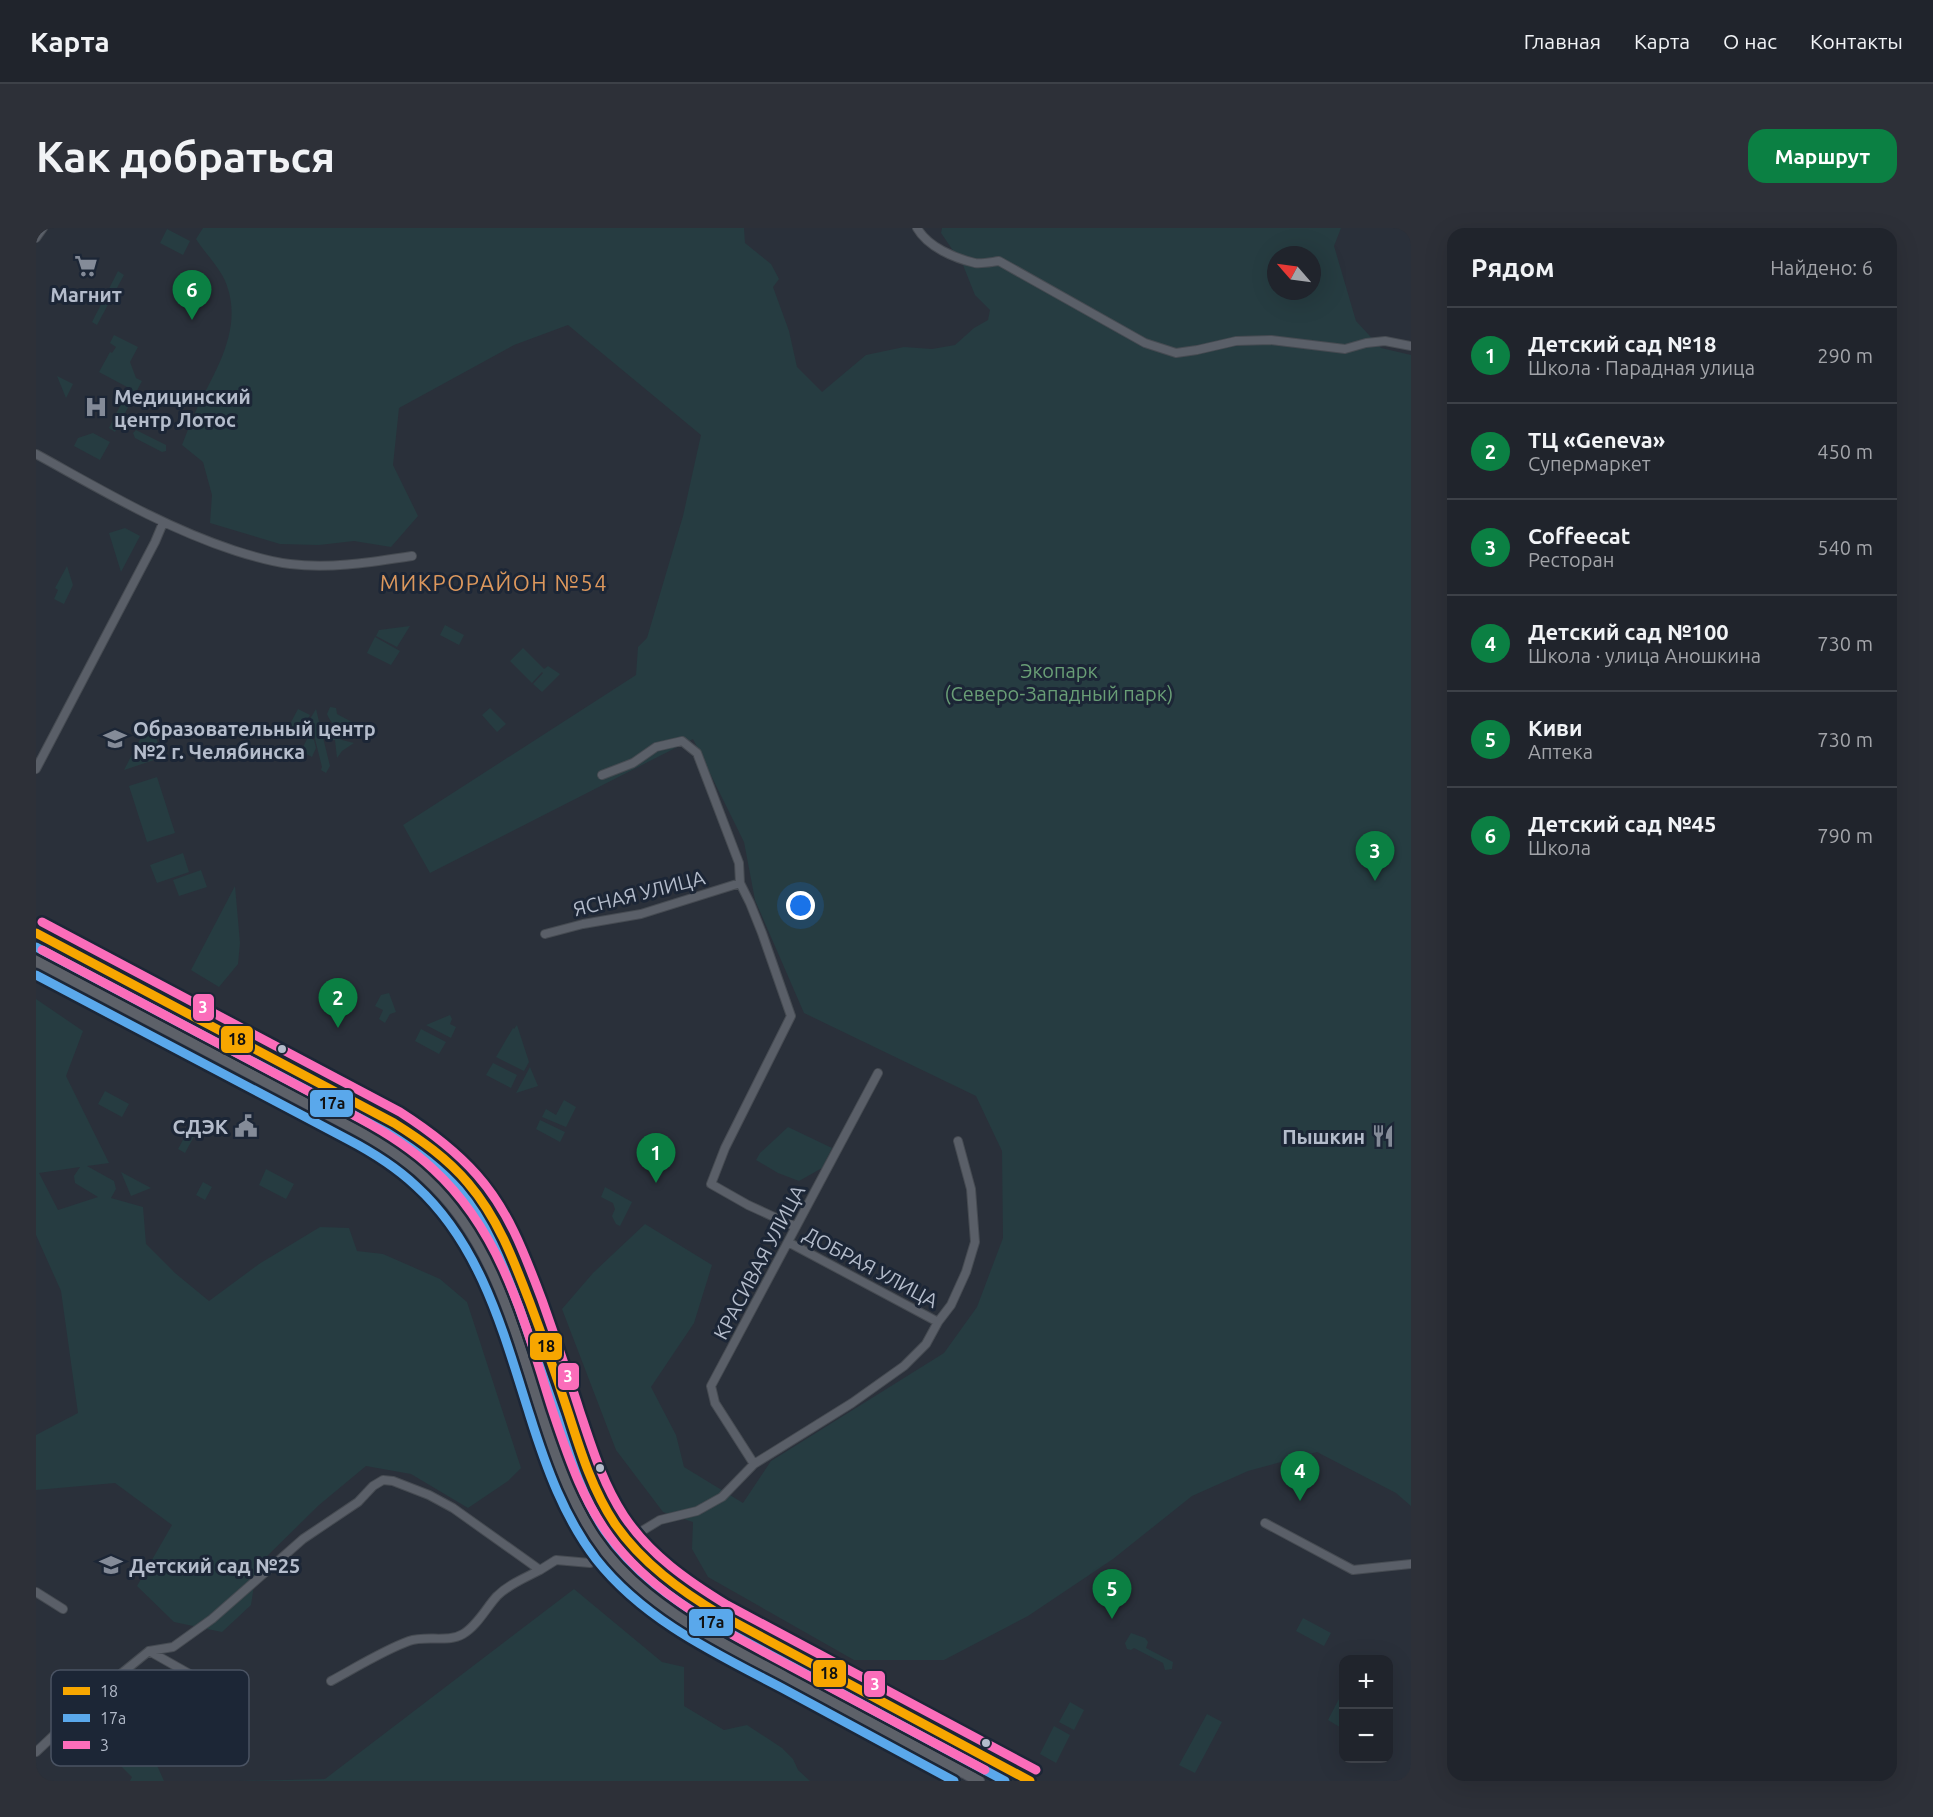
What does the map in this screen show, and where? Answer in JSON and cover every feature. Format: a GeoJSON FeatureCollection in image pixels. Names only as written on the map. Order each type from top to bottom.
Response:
{"type":"FeatureCollection","features":[{"type":"Feature","properties":{"kind":"main road"},"geometry":{"type":"LineString","coordinates":[[36,933],[407,1130],[428,1145],[466,1181],[487,1207],[500,1229],[538,1323],[584,1460],[605,1508],[627,1540],[646,1561],[687,1595],[721,1615],[1025,1778]]}},
{"type":"Feature","properties":{"kind":"main road"},"geometry":{"type":"LineString","coordinates":[[36,961],[353,1128],[394,1152],[418,1171],[447,1199],[466,1223],[482,1249],[501,1292],[564,1478],[586,1524],[607,1554],[639,1588],[693,1626],[979,1781]]}},
{"type":"Feature","properties":{"kind":"main road"},"geometry":{"type":"LineString","coordinates":[[394,1152],[407,1130]]}},
{"type":"Feature","properties":{"kind":"main road"},"geometry":{"type":"LineString","coordinates":[[607,1554],[627,1540]]}},
{"type":"Feature","properties":{"kind":"main road"},"geometry":{"type":"LineString","coordinates":[[964,1773],[976,1768],[978,1762],[975,1752]]}},
{"type":"Feature","properties":{"kind":"main road"},"geometry":{"type":"LineString","coordinates":[[1008,1781],[1025,1778]]}},
{"type":"Feature","properties":{"kind":"street"},"geometry":{"type":"LineString","coordinates":[[36,238],[43,228]]}},
{"type":"Feature","properties":{"kind":"street"},"geometry":{"type":"LineString","coordinates":[[917,228],[944,252],[977,264],[999,261],[1145,343],[1176,353],[1236,341],[1271,340],[1345,349],[1385,341],[1411,346]]}},
{"type":"Feature","properties":{"kind":"street"},"geometry":{"type":"LineString","coordinates":[[36,454],[163,523],[212,543],[266,561],[292,565],[348,566],[412,556]]}},
{"type":"Feature","properties":{"kind":"street"},"geometry":{"type":"LineString","coordinates":[[36,769],[155,543],[163,523]]}},
{"type":"Feature","properties":{"kind":"street"},"geometry":{"type":"LineString","coordinates":[[602,775],[633,763],[656,747],[682,741],[697,753],[739,863],[740,884],[762,933],[790,1016],[711,1181],[714,1187],[796,1227]]}},
{"type":"Feature","properties":{"kind":"street","name":"ЯСНАЯ УЛИЦА"},"geometry":{"type":"LineString","coordinates":[[546,934],[583,924],[641,914],[740,884]]}},
{"type":"Feature","properties":{"kind":"street","name":"КРАСИВАЯ УЛИЦА"},"geometry":{"type":"LineString","coordinates":[[754,1464],[715,1402],[711,1386],[878,1073]]}},
{"type":"Feature","properties":{"kind":"street"},"geometry":{"type":"LineString","coordinates":[[627,1540],[660,1520],[697,1511],[723,1497],[754,1464],[852,1403],[904,1366],[926,1344],[951,1305],[966,1272],[975,1242],[971,1189],[957,1141]]}},
{"type":"Feature","properties":{"kind":"street","name":"ДОБРАЯ УЛИЦА"},"geometry":{"type":"LineString","coordinates":[[788,1242],[938,1322]]}},
{"type":"Feature","properties":{"kind":"street"},"geometry":{"type":"LineString","coordinates":[[126,1670],[149,1651],[173,1647],[212,1619],[303,1539],[358,1502],[373,1486],[383,1480],[393,1481],[429,1494],[453,1508],[540,1570]]}},
{"type":"Feature","properties":{"kind":"street"},"geometry":{"type":"LineString","coordinates":[[1265,1523],[1353,1570],[1411,1564]]}},
{"type":"Feature","properties":{"kind":"street"},"geometry":{"type":"LineString","coordinates":[[331,1681],[409,1641],[426,1637],[461,1636],[507,1587],[556,1560],[591,1563],[607,1554]]}},
{"type":"Feature","properties":{"kind":"street"},"geometry":{"type":"LineString","coordinates":[[36,1592],[63,1609]]}},
{"type":"Feature","properties":{"kind":"street"},"geometry":{"type":"LineString","coordinates":[[149,1651],[183,1670]]}},
{"type":"Feature","properties":{"kind":"street"},"geometry":{"type":"LineString","coordinates":[[36,1752],[51,1738]]}},
{"type":"Feature","properties":{"kind":"green space","name":"Экопарк (Северо-Западный парк)"},"geometry":{"type":"Polygon","coordinates":[[[203,228],[744,228],[745,243],[771,264],[779,279],[773,287],[789,331],[797,367],[822,392],[866,355],[904,347],[932,349],[955,345],[974,328],[988,320],[990,310],[975,295],[963,265],[941,233],[942,228],[1341,228],[1334,246],[1356,321],[1381,348],[1411,355],[1411,1506],[1396,1493],[1317,1452],[1248,1471],[1192,1496],[1113,1559],[1028,1616],[944,1660],[854,1660],[708,1577],[692,1549],[693,1522],[663,1512],[616,1450],[562,1309],[593,1273],[645,1224],[712,1265],[694,1323],[651,1387],[676,1435],[684,1467],[743,1503],[771,1461],[944,1353],[977,1307],[1003,1238],[1002,1151],[976,1096],[804,1013],[755,900],[744,842],[693,739],[430,873],[403,825],[636,675],[638,647],[647,638],[683,516],[701,435],[568,325],[514,345],[399,408],[393,465],[418,516],[391,547],[354,541],[319,545],[280,544],[210,523],[212,495],[203,462],[182,445],[225,350],[229,335],[231,305],[228,289],[214,263],[196,239],[203,228]]]}},
{"type":"Feature","properties":{"kind":"green space"},"geometry":{"type":"Polygon","coordinates":[[[167,229],[190,241],[183,255],[160,243],[167,229]]]}},
{"type":"Feature","properties":{"kind":"green space"},"geometry":{"type":"Polygon","coordinates":[[[118,271],[124,275],[97,325],[92,322],[118,271]]]}},
{"type":"Feature","properties":{"kind":"green space"},"geometry":{"type":"Polygon","coordinates":[[[114,335],[138,347],[130,362],[136,378],[142,381],[115,432],[109,428],[129,388],[99,372],[110,352],[112,353],[116,347],[110,343],[114,335]]]}},
{"type":"Feature","properties":{"kind":"green space"},"geometry":{"type":"Polygon","coordinates":[[[57,376],[73,384],[66,398],[57,376]]]}},
{"type":"Feature","properties":{"kind":"green space"},"geometry":{"type":"Polygon","coordinates":[[[136,430],[166,445],[166,451],[162,452],[135,438],[133,433],[136,430]]]}},
{"type":"Feature","properties":{"kind":"green space"},"geometry":{"type":"Polygon","coordinates":[[[93,433],[110,442],[100,460],[74,446],[78,438],[93,433]]]}},
{"type":"Feature","properties":{"kind":"green space"},"geometry":{"type":"Polygon","coordinates":[[[125,528],[140,536],[121,572],[109,533],[125,528]]]}},
{"type":"Feature","properties":{"kind":"green space"},"geometry":{"type":"Polygon","coordinates":[[[67,566],[73,585],[64,604],[54,599],[58,590],[55,588],[67,566]]]}},
{"type":"Feature","properties":{"kind":"green space"},"geometry":{"type":"Polygon","coordinates":[[[445,625],[464,635],[459,645],[440,635],[445,625]]]}},
{"type":"Feature","properties":{"kind":"green space"},"geometry":{"type":"Polygon","coordinates":[[[410,626],[397,647],[376,636],[379,630],[410,626]]]}},
{"type":"Feature","properties":{"kind":"green space"},"geometry":{"type":"Polygon","coordinates":[[[375,637],[400,651],[391,665],[367,653],[375,637]]]}},
{"type":"Feature","properties":{"kind":"green space"},"geometry":{"type":"Polygon","coordinates":[[[523,648],[544,669],[548,666],[560,674],[542,692],[533,684],[542,672],[532,683],[510,661],[523,648]]]}},
{"type":"Feature","properties":{"kind":"green space"},"geometry":{"type":"Polygon","coordinates":[[[330,707],[336,708],[337,714],[363,728],[366,725],[370,726],[373,729],[372,733],[367,737],[361,737],[349,735],[338,729],[327,714],[330,707]]]}},
{"type":"Feature","properties":{"kind":"green space"},"geometry":{"type":"Polygon","coordinates":[[[490,708],[506,724],[497,732],[482,715],[490,708]]]}},
{"type":"Feature","properties":{"kind":"green space"},"geometry":{"type":"Polygon","coordinates":[[[298,709],[310,715],[300,734],[288,728],[298,709]]]}},
{"type":"Feature","properties":{"kind":"green space"},"geometry":{"type":"Polygon","coordinates":[[[316,709],[330,766],[326,773],[321,770],[310,719],[316,709]]]}},
{"type":"Feature","properties":{"kind":"green space"},"geometry":{"type":"Polygon","coordinates":[[[150,720],[163,757],[124,770],[150,720]]]}},
{"type":"Feature","properties":{"kind":"green space"},"geometry":{"type":"Polygon","coordinates":[[[330,732],[342,740],[354,743],[342,751],[337,758],[335,740],[330,732]]]}},
{"type":"Feature","properties":{"kind":"green space"},"geometry":{"type":"Polygon","coordinates":[[[308,737],[314,740],[316,748],[312,757],[301,751],[308,737]]]}},
{"type":"Feature","properties":{"kind":"green space"},"geometry":{"type":"Polygon","coordinates":[[[157,777],[175,833],[147,842],[129,786],[157,777]]]}},
{"type":"Feature","properties":{"kind":"green space"},"geometry":{"type":"Polygon","coordinates":[[[183,853],[189,872],[157,883],[150,865],[183,853]]]}},
{"type":"Feature","properties":{"kind":"green space"},"geometry":{"type":"Polygon","coordinates":[[[201,870],[207,887],[179,896],[173,880],[201,870]]]}},
{"type":"Feature","properties":{"kind":"green space"},"geometry":{"type":"Polygon","coordinates":[[[235,886],[240,943],[238,964],[219,987],[191,970],[235,886]]]}},
{"type":"Feature","properties":{"kind":"green space"},"geometry":{"type":"Polygon","coordinates":[[[36,942],[388,1126],[381,1137],[36,954],[36,942]]]}},
{"type":"Feature","properties":{"kind":"green space"},"geometry":{"type":"Polygon","coordinates":[[[389,993],[396,1012],[390,1014],[385,1023],[379,1019],[383,1010],[375,1006],[381,995],[389,993]]]}},
{"type":"Feature","properties":{"kind":"green space"},"geometry":{"type":"Polygon","coordinates":[[[36,999],[83,1031],[66,1076],[109,1163],[87,1166],[114,1181],[116,1189],[111,1198],[143,1207],[146,1244],[175,1273],[209,1301],[259,1264],[320,1227],[349,1228],[357,1251],[383,1254],[440,1279],[467,1302],[521,1468],[508,1481],[468,1508],[411,1474],[366,1466],[319,1505],[257,1566],[251,1605],[222,1632],[174,1622],[137,1586],[172,1525],[115,1483],[36,1490],[36,1435],[78,1413],[61,1291],[36,1235],[36,999]],[[80,1167],[39,1173],[58,1210],[98,1197],[75,1183],[74,1176],[80,1167]]]}},
{"type":"Feature","properties":{"kind":"green space"},"geometry":{"type":"Polygon","coordinates":[[[450,1015],[452,1019],[450,1024],[456,1027],[451,1038],[426,1025],[450,1015]]]}},
{"type":"Feature","properties":{"kind":"green space"},"geometry":{"type":"Polygon","coordinates":[[[517,1025],[529,1062],[524,1071],[496,1057],[517,1025]]]}},
{"type":"Feature","properties":{"kind":"green space"},"geometry":{"type":"Polygon","coordinates":[[[421,1029],[446,1042],[439,1054],[415,1041],[421,1029]]]}},
{"type":"Feature","properties":{"kind":"green space"},"geometry":{"type":"Polygon","coordinates":[[[493,1063],[517,1075],[511,1088],[486,1075],[493,1063]]]}},
{"type":"Feature","properties":{"kind":"green space"},"geometry":{"type":"Polygon","coordinates":[[[530,1067],[538,1086],[516,1093],[530,1067]]]}},
{"type":"Feature","properties":{"kind":"green space"},"geometry":{"type":"Polygon","coordinates":[[[105,1091],[129,1104],[122,1117],[98,1104],[105,1091]]]}},
{"type":"Feature","properties":{"kind":"green space"},"geometry":{"type":"Polygon","coordinates":[[[564,1100],[576,1107],[566,1127],[542,1117],[546,1109],[556,1115],[564,1100]]]}},
{"type":"Feature","properties":{"kind":"green space"},"geometry":{"type":"Polygon","coordinates":[[[540,1120],[565,1132],[560,1142],[536,1129],[540,1120]]]}},
{"type":"Feature","properties":{"kind":"green space"},"geometry":{"type":"Polygon","coordinates":[[[190,1127],[197,1131],[185,1153],[178,1149],[190,1127]]]}},
{"type":"Feature","properties":{"kind":"green space"},"geometry":{"type":"Polygon","coordinates":[[[788,1127],[832,1148],[822,1168],[799,1181],[778,1173],[756,1160],[760,1153],[788,1127]]]}},
{"type":"Feature","properties":{"kind":"green space"},"geometry":{"type":"Polygon","coordinates":[[[418,1147],[445,1172],[479,1212],[506,1259],[582,1477],[607,1525],[598,1531],[564,1461],[507,1294],[490,1253],[476,1227],[462,1208],[410,1157],[418,1147]]]}},
{"type":"Feature","properties":{"kind":"green space"},"geometry":{"type":"Polygon","coordinates":[[[266,1169],[294,1184],[286,1199],[259,1185],[266,1169]]]}},
{"type":"Feature","properties":{"kind":"green space"},"geometry":{"type":"Polygon","coordinates":[[[121,1172],[151,1188],[131,1196],[121,1172]]]}},
{"type":"Feature","properties":{"kind":"green space"},"geometry":{"type":"Polygon","coordinates":[[[203,1182],[212,1187],[205,1200],[196,1195],[203,1182]]]}},
{"type":"Feature","properties":{"kind":"green space"},"geometry":{"type":"Polygon","coordinates":[[[605,1187],[632,1202],[620,1226],[616,1224],[612,1216],[615,1209],[613,1203],[601,1197],[605,1187]]]}},
{"type":"Feature","properties":{"kind":"green space"},"geometry":{"type":"Polygon","coordinates":[[[574,1589],[662,1662],[684,1667],[684,1706],[724,1730],[747,1725],[782,1748],[793,1759],[798,1770],[810,1781],[238,1781],[325,1779],[574,1589]]]}},
{"type":"Feature","properties":{"kind":"green space"},"geometry":{"type":"Polygon","coordinates":[[[1303,1618],[1331,1633],[1324,1646],[1296,1631],[1303,1618]]]}},
{"type":"Feature","properties":{"kind":"green space"},"geometry":{"type":"Polygon","coordinates":[[[1131,1633],[1145,1638],[1148,1642],[1146,1648],[1173,1662],[1172,1669],[1165,1670],[1163,1663],[1134,1648],[1127,1649],[1125,1643],[1131,1633]]]}},
{"type":"Feature","properties":{"kind":"green space"},"geometry":{"type":"Polygon","coordinates":[[[1339,1699],[1339,1727],[1328,1720],[1339,1699]]]}},
{"type":"Feature","properties":{"kind":"green space"},"geometry":{"type":"Polygon","coordinates":[[[1070,1702],[1084,1710],[1074,1730],[1059,1722],[1070,1702]]]}},
{"type":"Feature","properties":{"kind":"green space"},"geometry":{"type":"Polygon","coordinates":[[[1207,1714],[1222,1722],[1195,1773],[1179,1765],[1207,1714]]]}},
{"type":"Feature","properties":{"kind":"green space"},"geometry":{"type":"Polygon","coordinates":[[[1054,1726],[1070,1735],[1056,1763],[1040,1754],[1054,1726]]]}},
{"type":"Feature","properties":{"kind":"green space"},"geometry":{"type":"Polygon","coordinates":[[[121,1766],[157,1766],[164,1781],[130,1781],[132,1777],[121,1766]]]}},
{"type":"Feature","properties":{"kind":"transit line","name":"3"},"geometry":{"type":"LineString","coordinates":[[42,922],[400,1112],[450,1149],[469,1166],[488,1189],[515,1234],[542,1300],[604,1479],[624,1516],[646,1543],[684,1577],[727,1605],[1036,1770]]}},
{"type":"Feature","properties":{"kind":"transit line","name":"18"},"geometry":{"type":"LineString","coordinates":[[36,933],[394,1123],[442,1158],[479,1196],[497,1225],[518,1271],[594,1485],[615,1524],[637,1551],[677,1586],[721,1615],[1030,1781]]}},
{"type":"Feature","properties":{"kind":"transit line","name":"17a"},"geometry":{"type":"LineString","coordinates":[[36,947],[388,1133],[435,1166],[459,1190],[487,1231],[519,1307],[583,1491],[605,1531],[628,1559],[669,1595],[715,1625],[1005,1781]]}},
{"type":"Feature","properties":{"kind":"transit line","name":"3"},"geometry":{"type":"LineString","coordinates":[[42,950],[369,1123],[425,1161],[457,1194],[477,1221],[494,1250],[521,1312],[578,1481],[605,1531],[635,1566],[676,1600],[721,1629],[985,1770]]}},
{"type":"Feature","properties":{"kind":"transit line","name":"17a"},"geometry":{"type":"LineString","coordinates":[[36,975],[356,1144],[383,1160],[416,1186],[439,1210],[458,1236],[474,1264],[500,1323],[549,1473],[565,1509],[596,1559],[615,1581],[658,1617],[706,1648],[954,1781]]}},
{"type":"Feature","properties":{"kind":"place","name":"Магнит"},"geometry":{"type":"Point","coordinates":[86,266]}},
{"type":"Feature","properties":{"kind":"place","name":"Детский сад №45"},"geometry":{"type":"Point","coordinates":[192,320]}},
{"type":"Feature","properties":{"kind":"place","name":"Медицинский центр Лотос"},"geometry":{"type":"Point","coordinates":[96,407]}},
{"type":"Feature","properties":{"kind":"place","name":"Образовательный центр №2 г. Челябинска"},"geometry":{"type":"Point","coordinates":[115,739]}},
{"type":"Feature","properties":{"kind":"place","name":"Coffeecat"},"geometry":{"type":"Point","coordinates":[1375,881]}},
{"type":"Feature","properties":{"kind":"place","name":"ТЦ «Geneva»"},"geometry":{"type":"Point","coordinates":[338,1028]}},
{"type":"Feature","properties":{"kind":"place","name":"СДЭК"},"geometry":{"type":"Point","coordinates":[246,1126]}},
{"type":"Feature","properties":{"kind":"place","name":"Пышкин"},"geometry":{"type":"Point","coordinates":[1383,1136]}},
{"type":"Feature","properties":{"kind":"place","name":"Детский сaд №18"},"geometry":{"type":"Point","coordinates":[656,1183]}},
{"type":"Feature","properties":{"kind":"place","name":"Детский сад №100"},"geometry":{"type":"Point","coordinates":[1300,1501]}},
{"type":"Feature","properties":{"kind":"place","name":"Детский сад №25"},"geometry":{"type":"Point","coordinates":[111,1565]}},
{"type":"Feature","properties":{"kind":"place","name":"Киви"},"geometry":{"type":"Point","coordinates":[1112,1619]}},
{"type":"Feature","properties":{"kind":"district","name":"МИКРОРАЙОН №54"},"geometry":{"type":"Point","coordinates":[494,582]}}]}
